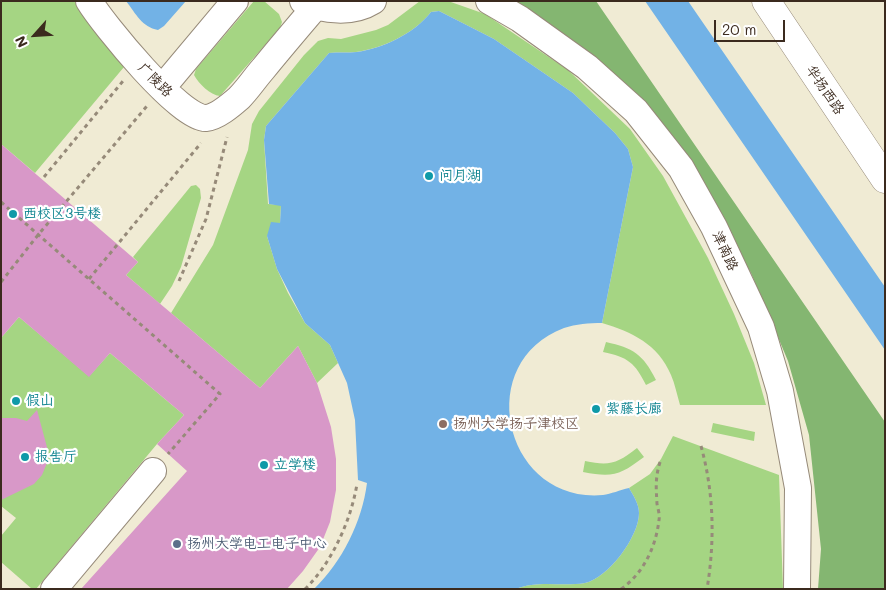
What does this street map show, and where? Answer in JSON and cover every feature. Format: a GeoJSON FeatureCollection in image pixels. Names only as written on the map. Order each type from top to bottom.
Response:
{"type":"FeatureCollection","features":[{"type":"Feature","properties":{"kind":"main road","name":"华扬西路"},"geometry":{"type":"LineString","coordinates":[[766,1],[885,179]]}},
{"type":"Feature","properties":{"kind":"lane","name":"广陵路"},"geometry":{"type":"LineString","coordinates":[[89,1],[108,29],[138,64],[162,88],[200,118],[216,114],[238,98]]}},
{"type":"Feature","properties":{"kind":"lane"},"geometry":{"type":"LineString","coordinates":[[162,88],[235,1]]}},
{"type":"Feature","properties":{"kind":"lane"},"geometry":{"type":"LineString","coordinates":[[238,98],[309,4],[341,10],[368,4],[373,1]]}},
{"type":"Feature","properties":{"kind":"lane","name":"津南路"},"geometry":{"type":"LineString","coordinates":[[489,1],[520,19],[587,67],[636,111],[681,168],[714,227],[760,327],[780,391],[798,488],[798,589]]}},
{"type":"Feature","properties":{"kind":"lane"},"geometry":{"type":"LineString","coordinates":[[54,589],[153,471]]}},
{"type":"Feature","properties":{"kind":"path"},"geometry":{"type":"LineString","coordinates":[[44,177],[138,64]]}},
{"type":"Feature","properties":{"kind":"path"},"geometry":{"type":"LineString","coordinates":[[1,282],[38,235],[162,88]]}},
{"type":"Feature","properties":{"kind":"path"},"geometry":{"type":"LineString","coordinates":[[179,280],[206,219],[231,117],[238,98]]}},
{"type":"Feature","properties":{"kind":"path"},"geometry":{"type":"LineString","coordinates":[[89,279],[174,176]]}},
{"type":"Feature","properties":{"kind":"path"},"geometry":{"type":"LineString","coordinates":[[1,202],[220,394],[180,440]]}},
{"type":"Feature","properties":{"kind":"path"},"geometry":{"type":"LineString","coordinates":[[701,446],[707,466],[712,506],[712,544],[707,589]]}},
{"type":"Feature","properties":{"kind":"path"},"geometry":{"type":"LineString","coordinates":[[621,589],[630,583],[644,566],[653,545],[659,518],[655,475],[661,459]]}},
{"type":"Feature","properties":{"kind":"path"},"geometry":{"type":"LineString","coordinates":[[305,589],[333,551],[350,511],[357,484]]}},
{"type":"Feature","properties":{"kind":"green space"},"geometry":{"type":"Polygon","coordinates":[[[1,1],[74,1],[124,67],[35,173],[1,144],[1,1]]]}},
{"type":"Feature","properties":{"kind":"green space"},"geometry":{"type":"Polygon","coordinates":[[[254,1],[264,1],[279,14],[282,22],[280,28],[220,96],[216,95],[205,89],[199,82],[194,75],[196,69],[254,1]]]}},
{"type":"Feature","properties":{"kind":"green space"},"geometry":{"type":"Polygon","coordinates":[[[420,1],[448,1],[485,14],[568,70],[630,129],[663,176],[708,258],[754,363],[766,405],[680,405],[671,375],[659,355],[634,335],[602,323],[633,167],[628,149],[615,133],[573,93],[494,39],[439,11],[431,12],[407,33],[377,47],[356,52],[329,53],[266,126],[264,140],[268,204],[281,205],[280,223],[267,236],[277,269],[305,323],[330,345],[338,363],[317,383],[298,346],[260,388],[171,313],[213,245],[248,150],[252,124],[259,111],[304,55],[318,41],[328,38],[341,39],[376,30],[388,25],[420,1]]]}},
{"type":"Feature","properties":{"kind":"green space"},"geometry":{"type":"Polygon","coordinates":[[[515,1],[596,1],[885,422],[885,589],[818,589],[821,549],[809,435],[788,361],[751,273],[698,179],[515,1]]]}},
{"type":"Feature","properties":{"kind":"green space"},"geometry":{"type":"Polygon","coordinates":[[[196,185],[200,189],[201,198],[181,267],[172,286],[160,304],[126,275],[138,262],[133,257],[191,186],[196,185]]]}},
{"type":"Feature","properties":{"kind":"green space"},"geometry":{"type":"Polygon","coordinates":[[[19,317],[89,376],[110,353],[184,415],[157,444],[36,589],[32,589],[1,562],[1,536],[16,518],[1,506],[1,338],[19,317]]]}},
{"type":"Feature","properties":{"kind":"green space"},"geometry":{"type":"Polygon","coordinates":[[[606,342],[636,353],[642,358],[656,380],[646,385],[630,362],[619,356],[603,352],[606,342]]]}},
{"type":"Feature","properties":{"kind":"green space"},"geometry":{"type":"Polygon","coordinates":[[[713,423],[755,432],[754,441],[711,432],[713,423]]]}},
{"type":"Feature","properties":{"kind":"green space"},"geometry":{"type":"Polygon","coordinates":[[[673,436],[779,475],[783,589],[516,589],[541,584],[585,583],[594,580],[612,565],[628,544],[638,523],[638,506],[629,488],[650,474],[661,459],[673,436]]]}},
{"type":"Feature","properties":{"kind":"green space"},"geometry":{"type":"Polygon","coordinates":[[[637,448],[644,457],[629,468],[609,475],[583,472],[585,461],[612,462],[624,457],[637,448]]]}},
{"type":"Feature","properties":{"kind":"water"},"geometry":{"type":"Polygon","coordinates":[[[126,1],[186,1],[164,26],[158,30],[143,23],[126,1]]]}},
{"type":"Feature","properties":{"kind":"water"},"geometry":{"type":"Polygon","coordinates":[[[645,1],[688,1],[885,287],[885,350],[645,1]]]}},
{"type":"Feature","properties":{"kind":"water"},"geometry":{"type":"Polygon","coordinates":[[[439,11],[494,39],[573,93],[615,133],[628,149],[633,167],[602,323],[564,328],[535,346],[517,370],[510,399],[512,428],[523,455],[542,478],[569,492],[603,495],[629,488],[638,506],[638,523],[621,555],[594,580],[585,583],[541,584],[516,589],[314,589],[333,567],[349,540],[361,512],[367,483],[358,480],[355,420],[347,383],[330,345],[305,323],[277,269],[267,236],[271,222],[280,223],[281,206],[269,204],[264,140],[266,126],[329,53],[357,52],[377,47],[407,33],[431,12],[439,11]]]}},
{"type":"Feature","properties":{"kind":"building"},"geometry":{"type":"Polygon","coordinates":[[[1,144],[138,262],[126,275],[260,388],[298,346],[317,383],[331,427],[336,459],[336,490],[330,522],[320,547],[287,589],[81,589],[187,471],[157,444],[184,415],[110,353],[89,377],[19,317],[1,338],[1,144]]]}},
{"type":"Feature","properties":{"kind":"building","name":"报告厅"},"geometry":{"type":"Polygon","coordinates":[[[37,410],[48,451],[47,463],[42,475],[34,484],[1,500],[1,418],[16,418],[27,421],[37,410]]]}},
{"type":"Feature","properties":{"kind":"place","name":"问月湖"},"geometry":{"type":"Point","coordinates":[429,176]}},
{"type":"Feature","properties":{"kind":"place","name":"西校区3号楼"},"geometry":{"type":"Point","coordinates":[13,214]}},
{"type":"Feature","properties":{"kind":"place","name":"假山"},"geometry":{"type":"Point","coordinates":[16,401]}},
{"type":"Feature","properties":{"kind":"place","name":"紫藤长廊"},"geometry":{"type":"Point","coordinates":[596,409]}},
{"type":"Feature","properties":{"kind":"place","name":"扬州大学扬子津校区"},"geometry":{"type":"Point","coordinates":[443,424]}},
{"type":"Feature","properties":{"kind":"place","name":"报告厅"},"geometry":{"type":"Point","coordinates":[25,457]}},
{"type":"Feature","properties":{"kind":"place","name":"立学楼"},"geometry":{"type":"Point","coordinates":[264,465]}},
{"type":"Feature","properties":{"kind":"place","name":"扬州大学电工电子中心"},"geometry":{"type":"Point","coordinates":[177,544]}}]}
